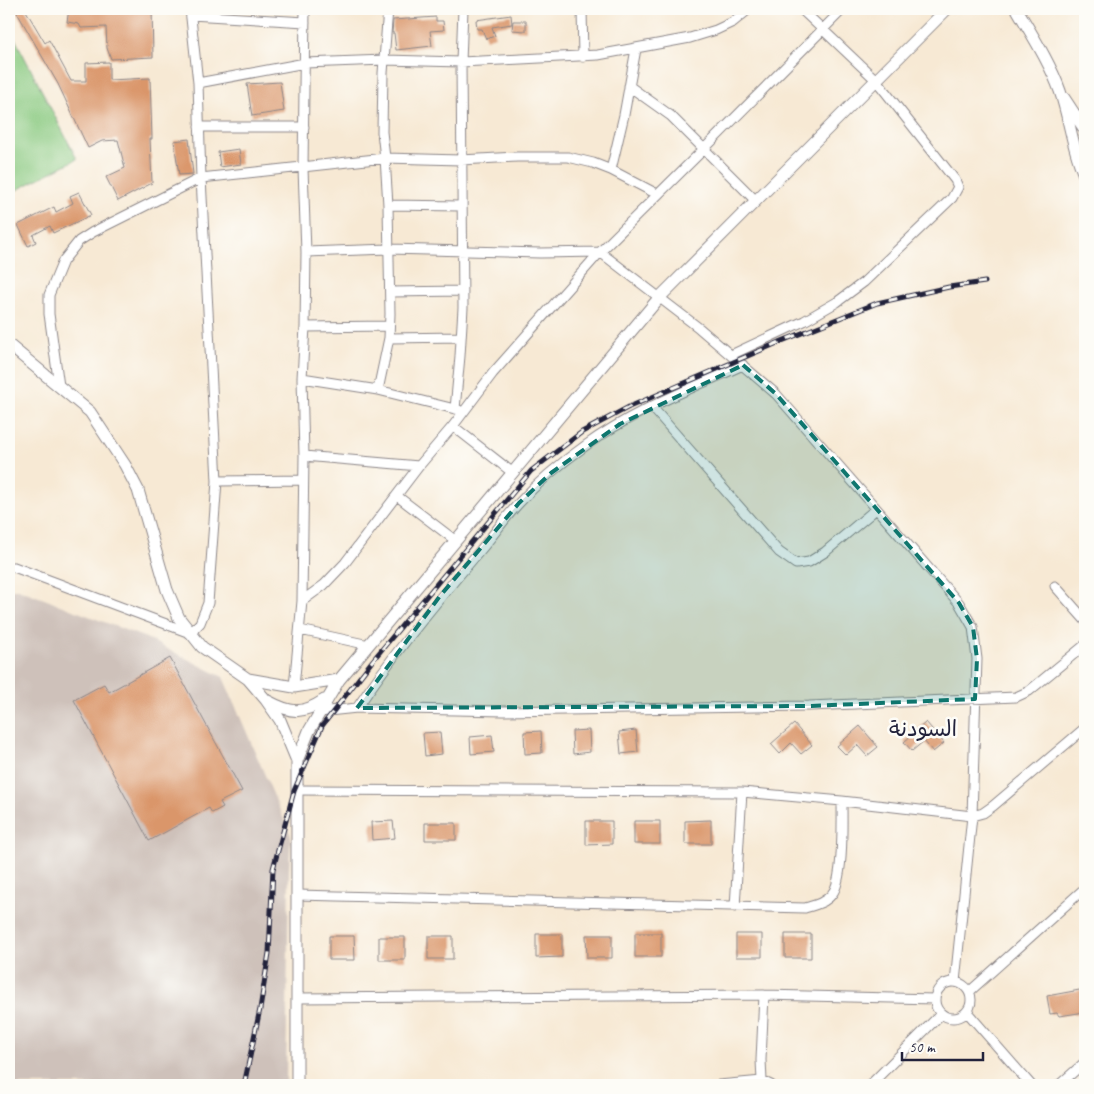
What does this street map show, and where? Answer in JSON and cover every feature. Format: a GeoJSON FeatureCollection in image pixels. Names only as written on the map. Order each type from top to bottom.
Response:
{"type":"FeatureCollection","features":[{"type":"Feature","properties":{"kind":"street"},"geometry":{"type":"LineString","coordinates":[[294,687],[302,601],[302,480],[304,456],[302,378],[306,252],[303,168],[305,9]]}},
{"type":"Feature","properties":{"kind":"street"},"geometry":{"type":"LineString","coordinates":[[378,390],[389,338],[388,205],[382,132],[383,74],[388,9]]}},
{"type":"Feature","properties":{"kind":"street"},"geometry":{"type":"LineString","coordinates":[[302,601],[324,585],[345,563],[419,466],[453,426],[459,410],[463,291],[461,62],[463,9]]}},
{"type":"Feature","properties":{"kind":"street"},"geometry":{"type":"LineString","coordinates":[[582,9],[584,57]]}},
{"type":"Feature","properties":{"kind":"street"},"geometry":{"type":"LineString","coordinates":[[198,83],[305,63],[385,60],[461,62],[584,57],[690,38],[716,30],[733,22],[749,9]]}},
{"type":"Feature","properties":{"kind":"street"},"geometry":{"type":"LineString","coordinates":[[731,355],[804,321],[837,302],[858,287],[952,198],[958,187],[955,180],[876,80],[801,9]]}},
{"type":"Feature","properties":{"kind":"street"},"geometry":{"type":"LineString","coordinates":[[459,410],[600,252],[843,9]]}},
{"type":"Feature","properties":{"kind":"street"},"geometry":{"type":"LineString","coordinates":[[297,1085],[297,761],[309,731],[327,698],[369,645],[659,298],[947,9]]}},
{"type":"Feature","properties":{"kind":"street"},"geometry":{"type":"LineString","coordinates":[[1017,9],[1061,93],[1085,130]]}},
{"type":"Feature","properties":{"kind":"street"},"geometry":{"type":"LineString","coordinates":[[190,633],[200,623],[208,603],[217,481],[201,178],[198,83],[190,12],[305,22]]}},
{"type":"Feature","properties":{"kind":"street"},"geometry":{"type":"LineString","coordinates":[[611,170],[636,49]]}},
{"type":"Feature","properties":{"kind":"street"},"geometry":{"type":"LineString","coordinates":[[629,86],[670,116],[756,201]]}},
{"type":"Feature","properties":{"kind":"street"},"geometry":{"type":"LineString","coordinates":[[1061,93],[1075,152],[1085,177]]}},
{"type":"Feature","properties":{"kind":"street"},"geometry":{"type":"LineString","coordinates":[[199,127],[304,127]]}},
{"type":"Feature","properties":{"kind":"street"},"geometry":{"type":"LineString","coordinates":[[59,386],[49,314],[49,295],[63,260],[79,241],[93,232],[201,178],[385,158],[461,160],[568,157],[611,170],[657,194]]}},
{"type":"Feature","properties":{"kind":"street"},"geometry":{"type":"LineString","coordinates":[[388,205],[462,206]]}},
{"type":"Feature","properties":{"kind":"street"},"geometry":{"type":"LineString","coordinates":[[306,252],[389,249],[540,253],[600,252],[700,328],[776,394],[960,603],[972,627],[977,659],[972,816],[954,982]]}},
{"type":"Feature","properties":{"kind":"street"},"geometry":{"type":"LineString","coordinates":[[390,292],[463,291]]}},
{"type":"Feature","properties":{"kind":"street"},"geometry":{"type":"LineString","coordinates":[[305,327],[389,326]]}},
{"type":"Feature","properties":{"kind":"street"},"geometry":{"type":"LineString","coordinates":[[389,338],[461,337]]}},
{"type":"Feature","properties":{"kind":"street"},"geometry":{"type":"LineString","coordinates":[[9,345],[90,412],[138,490],[167,590],[180,618],[202,647],[248,679],[266,700],[280,720],[297,761]]}},
{"type":"Feature","properties":{"kind":"street"},"geometry":{"type":"LineString","coordinates":[[357,708],[402,644],[519,503],[551,473],[585,446],[620,424],[743,365]]}},
{"type":"Feature","properties":{"kind":"street"},"geometry":{"type":"LineString","coordinates":[[302,378],[378,390],[459,410]]}},
{"type":"Feature","properties":{"kind":"street"},"geometry":{"type":"LineString","coordinates":[[652,407],[779,552],[796,564],[809,562],[825,552],[876,509]]}},
{"type":"Feature","properties":{"kind":"street"},"geometry":{"type":"LineString","coordinates":[[453,426],[513,473]]}},
{"type":"Feature","properties":{"kind":"street"},"geometry":{"type":"LineString","coordinates":[[304,456],[419,466]]}},
{"type":"Feature","properties":{"kind":"street"},"geometry":{"type":"LineString","coordinates":[[217,481],[302,480]]}},
{"type":"Feature","properties":{"kind":"street"},"geometry":{"type":"LineString","coordinates":[[398,496],[456,541]]}},
{"type":"Feature","properties":{"kind":"street"},"geometry":{"type":"LineString","coordinates":[[9,567],[14,567],[190,633]]}},
{"type":"Feature","properties":{"kind":"street"},"geometry":{"type":"LineString","coordinates":[[1055,586],[1085,620]]}},
{"type":"Feature","properties":{"kind":"street"},"geometry":{"type":"LineString","coordinates":[[300,630],[369,645]]}},
{"type":"Feature","properties":{"kind":"street"},"geometry":{"type":"LineString","coordinates":[[319,712],[357,708],[504,711],[809,706],[1016,697],[1023,694],[1085,645]]}},
{"type":"Feature","properties":{"kind":"street"},"geometry":{"type":"LineString","coordinates":[[248,679],[294,687],[340,680]]}},
{"type":"Feature","properties":{"kind":"street"},"geometry":{"type":"LineString","coordinates":[[266,700],[292,712],[313,707],[327,698]]}},
{"type":"Feature","properties":{"kind":"street"},"geometry":{"type":"LineString","coordinates":[[297,790],[742,792],[972,816],[983,814],[1085,728]]}},
{"type":"Feature","properties":{"kind":"street"},"geometry":{"type":"LineString","coordinates":[[735,907],[742,792]]}},
{"type":"Feature","properties":{"kind":"street"},"geometry":{"type":"LineString","coordinates":[[297,895],[804,908],[825,902],[834,893],[841,861],[842,801]]}},
{"type":"Feature","properties":{"kind":"street"},"geometry":{"type":"LineString","coordinates":[[969,992],[1085,888]]}},
{"type":"Feature","properties":{"kind":"street"},"geometry":{"type":"LineString","coordinates":[[954,982],[963,985],[969,992],[971,1006],[967,1012],[957,1018],[946,1017],[936,1007],[935,999],[937,992],[941,986],[947,983],[954,982]]}},
{"type":"Feature","properties":{"kind":"street"},"geometry":{"type":"LineString","coordinates":[[297,998],[764,995],[935,999]]}},
{"type":"Feature","properties":{"kind":"street"},"geometry":{"type":"LineString","coordinates":[[762,1081],[764,995]]}},
{"type":"Feature","properties":{"kind":"street"},"geometry":{"type":"LineString","coordinates":[[967,1012],[1031,1085]]}},
{"type":"Feature","properties":{"kind":"street"},"geometry":{"type":"LineString","coordinates":[[870,1085],[941,1014]]}},
{"type":"Feature","properties":{"kind":"street"},"geometry":{"type":"LineString","coordinates":[[1059,1085],[1085,1062]]}},
{"type":"Feature","properties":{"kind":"street"},"geometry":{"type":"LineString","coordinates":[[719,1085],[762,1081],[771,1085]]}},
{"type":"Feature","properties":{"kind":"highlighted area"},"geometry":{"type":"Polygon","coordinates":[[[743,365],[776,394],[959,603],[973,627],[977,659],[975,699],[809,706],[357,708],[440,596],[519,503],[551,473],[620,424],[743,365]]]}},
{"type":"Feature","properties":{"kind":"shaded area"},"geometry":{"type":"Polygon","coordinates":[[[9,589],[18,589],[146,638],[223,677],[291,836],[286,1085],[9,1085],[9,589]]]}},
{"type":"Feature","properties":{"kind":"green space"},"geometry":{"type":"Polygon","coordinates":[[[9,27],[77,159],[9,194],[9,27]]]}},
{"type":"Feature","properties":{"kind":"building"},"geometry":{"type":"Polygon","coordinates":[[[15,9],[25,9],[45,43],[49,40],[71,81],[86,81],[86,63],[109,62],[109,80],[150,78],[152,183],[118,201],[106,177],[125,168],[118,140],[102,141],[88,148],[58,84],[15,9]]]}},
{"type":"Feature","properties":{"kind":"building"},"geometry":{"type":"Polygon","coordinates":[[[69,9],[152,9],[153,57],[111,59],[107,48],[106,27],[81,28],[79,24],[67,22],[69,9]]]}},
{"type":"Feature","properties":{"kind":"building"},"geometry":{"type":"Polygon","coordinates":[[[511,15],[512,24],[492,27],[495,36],[486,39],[482,29],[477,29],[476,20],[511,15]]]}},
{"type":"Feature","properties":{"kind":"building"},"geometry":{"type":"Polygon","coordinates":[[[436,17],[436,21],[443,21],[444,30],[430,31],[432,46],[396,50],[394,33],[392,33],[393,20],[436,17]]]}},
{"type":"Feature","properties":{"kind":"building"},"geometry":{"type":"Polygon","coordinates":[[[513,21],[526,21],[526,31],[512,30],[513,21]]]}},
{"type":"Feature","properties":{"kind":"building"},"geometry":{"type":"Polygon","coordinates":[[[280,82],[284,111],[252,116],[247,84],[280,82]]]}},
{"type":"Feature","properties":{"kind":"building"},"geometry":{"type":"Polygon","coordinates":[[[189,139],[193,174],[179,175],[174,141],[189,139]]]}},
{"type":"Feature","properties":{"kind":"building"},"geometry":{"type":"Polygon","coordinates":[[[239,149],[241,164],[220,167],[218,152],[239,149]]]}},
{"type":"Feature","properties":{"kind":"building"},"geometry":{"type":"Polygon","coordinates":[[[79,192],[91,215],[53,233],[50,226],[33,235],[36,242],[28,246],[18,225],[54,207],[56,212],[73,203],[70,196],[79,192]]]}},
{"type":"Feature","properties":{"kind":"building"},"geometry":{"type":"Polygon","coordinates":[[[170,658],[242,791],[220,802],[223,807],[212,813],[209,808],[149,841],[74,700],[104,684],[109,692],[170,658]]]}},
{"type":"Feature","properties":{"kind":"building"},"geometry":{"type":"Polygon","coordinates":[[[926,722],[944,743],[933,752],[924,741],[912,751],[904,742],[926,722]]]}},
{"type":"Feature","properties":{"kind":"building"},"geometry":{"type":"Polygon","coordinates":[[[794,724],[812,745],[801,754],[791,743],[780,754],[771,744],[794,724]]]}},
{"type":"Feature","properties":{"kind":"building"},"geometry":{"type":"Polygon","coordinates":[[[860,726],[878,747],[867,756],[857,745],[846,755],[837,746],[860,726]]]}},
{"type":"Feature","properties":{"kind":"building"},"geometry":{"type":"Polygon","coordinates":[[[589,730],[590,752],[573,754],[572,731],[589,730]]]}},
{"type":"Feature","properties":{"kind":"building"},"geometry":{"type":"Polygon","coordinates":[[[636,730],[638,752],[621,754],[619,732],[636,730]]]}},
{"type":"Feature","properties":{"kind":"building"},"geometry":{"type":"Polygon","coordinates":[[[541,731],[542,753],[525,754],[524,732],[541,731]]]}},
{"type":"Feature","properties":{"kind":"building"},"geometry":{"type":"Polygon","coordinates":[[[440,732],[442,754],[425,756],[423,733],[440,732]]]}},
{"type":"Feature","properties":{"kind":"building"},"geometry":{"type":"Polygon","coordinates":[[[492,735],[494,752],[471,754],[470,737],[492,735]]]}},
{"type":"Feature","properties":{"kind":"building"},"geometry":{"type":"Polygon","coordinates":[[[711,820],[711,844],[685,844],[685,821],[711,820]]]}},
{"type":"Feature","properties":{"kind":"building"},"geometry":{"type":"Polygon","coordinates":[[[393,821],[395,838],[372,840],[371,822],[393,821]]]}},
{"type":"Feature","properties":{"kind":"building"},"geometry":{"type":"Polygon","coordinates":[[[586,821],[612,821],[612,844],[586,845],[586,821]]]}},
{"type":"Feature","properties":{"kind":"building"},"geometry":{"type":"Polygon","coordinates":[[[634,821],[660,821],[660,844],[634,844],[634,821]]]}},
{"type":"Feature","properties":{"kind":"building"},"geometry":{"type":"Polygon","coordinates":[[[425,823],[456,823],[456,840],[425,840],[425,823]]]}},
{"type":"Feature","properties":{"kind":"building"},"geometry":{"type":"Polygon","coordinates":[[[635,933],[661,933],[661,957],[635,957],[635,933]]]}},
{"type":"Feature","properties":{"kind":"building"},"geometry":{"type":"Polygon","coordinates":[[[536,934],[562,934],[562,957],[536,958],[536,934]]]}},
{"type":"Feature","properties":{"kind":"building"},"geometry":{"type":"Polygon","coordinates":[[[736,934],[762,934],[762,957],[736,957],[736,934]]]}},
{"type":"Feature","properties":{"kind":"building"},"geometry":{"type":"Polygon","coordinates":[[[785,934],[811,934],[811,958],[785,958],[785,934]]]}},
{"type":"Feature","properties":{"kind":"building"},"geometry":{"type":"Polygon","coordinates":[[[586,935],[612,935],[612,958],[587,958],[586,935]]]}},
{"type":"Feature","properties":{"kind":"building"},"geometry":{"type":"Polygon","coordinates":[[[329,936],[354,936],[355,960],[329,960],[329,936]]]}},
{"type":"Feature","properties":{"kind":"building"},"geometry":{"type":"Polygon","coordinates":[[[428,936],[453,936],[453,959],[428,959],[428,936]]]}},
{"type":"Feature","properties":{"kind":"building"},"geometry":{"type":"Polygon","coordinates":[[[379,937],[405,937],[405,960],[379,960],[379,937]]]}},
{"type":"Feature","properties":{"kind":"building"},"geometry":{"type":"Polygon","coordinates":[[[1085,989],[1085,1012],[1059,1016],[1057,1013],[1050,1014],[1047,996],[1085,989]]]}},
{"type":"Feature","properties":{"kind":"railway"},"geometry":{"type":"LineString","coordinates":[[244,1085],[260,1009],[269,953],[273,869],[294,791],[322,726],[373,660],[531,471],[582,432],[629,407],[782,341],[877,303],[949,287],[985,282]]}},
{"type":"Feature","properties":{"kind":"district","name":"السودنة"},"geometry":{"type":"Point","coordinates":[923,729]}}]}
